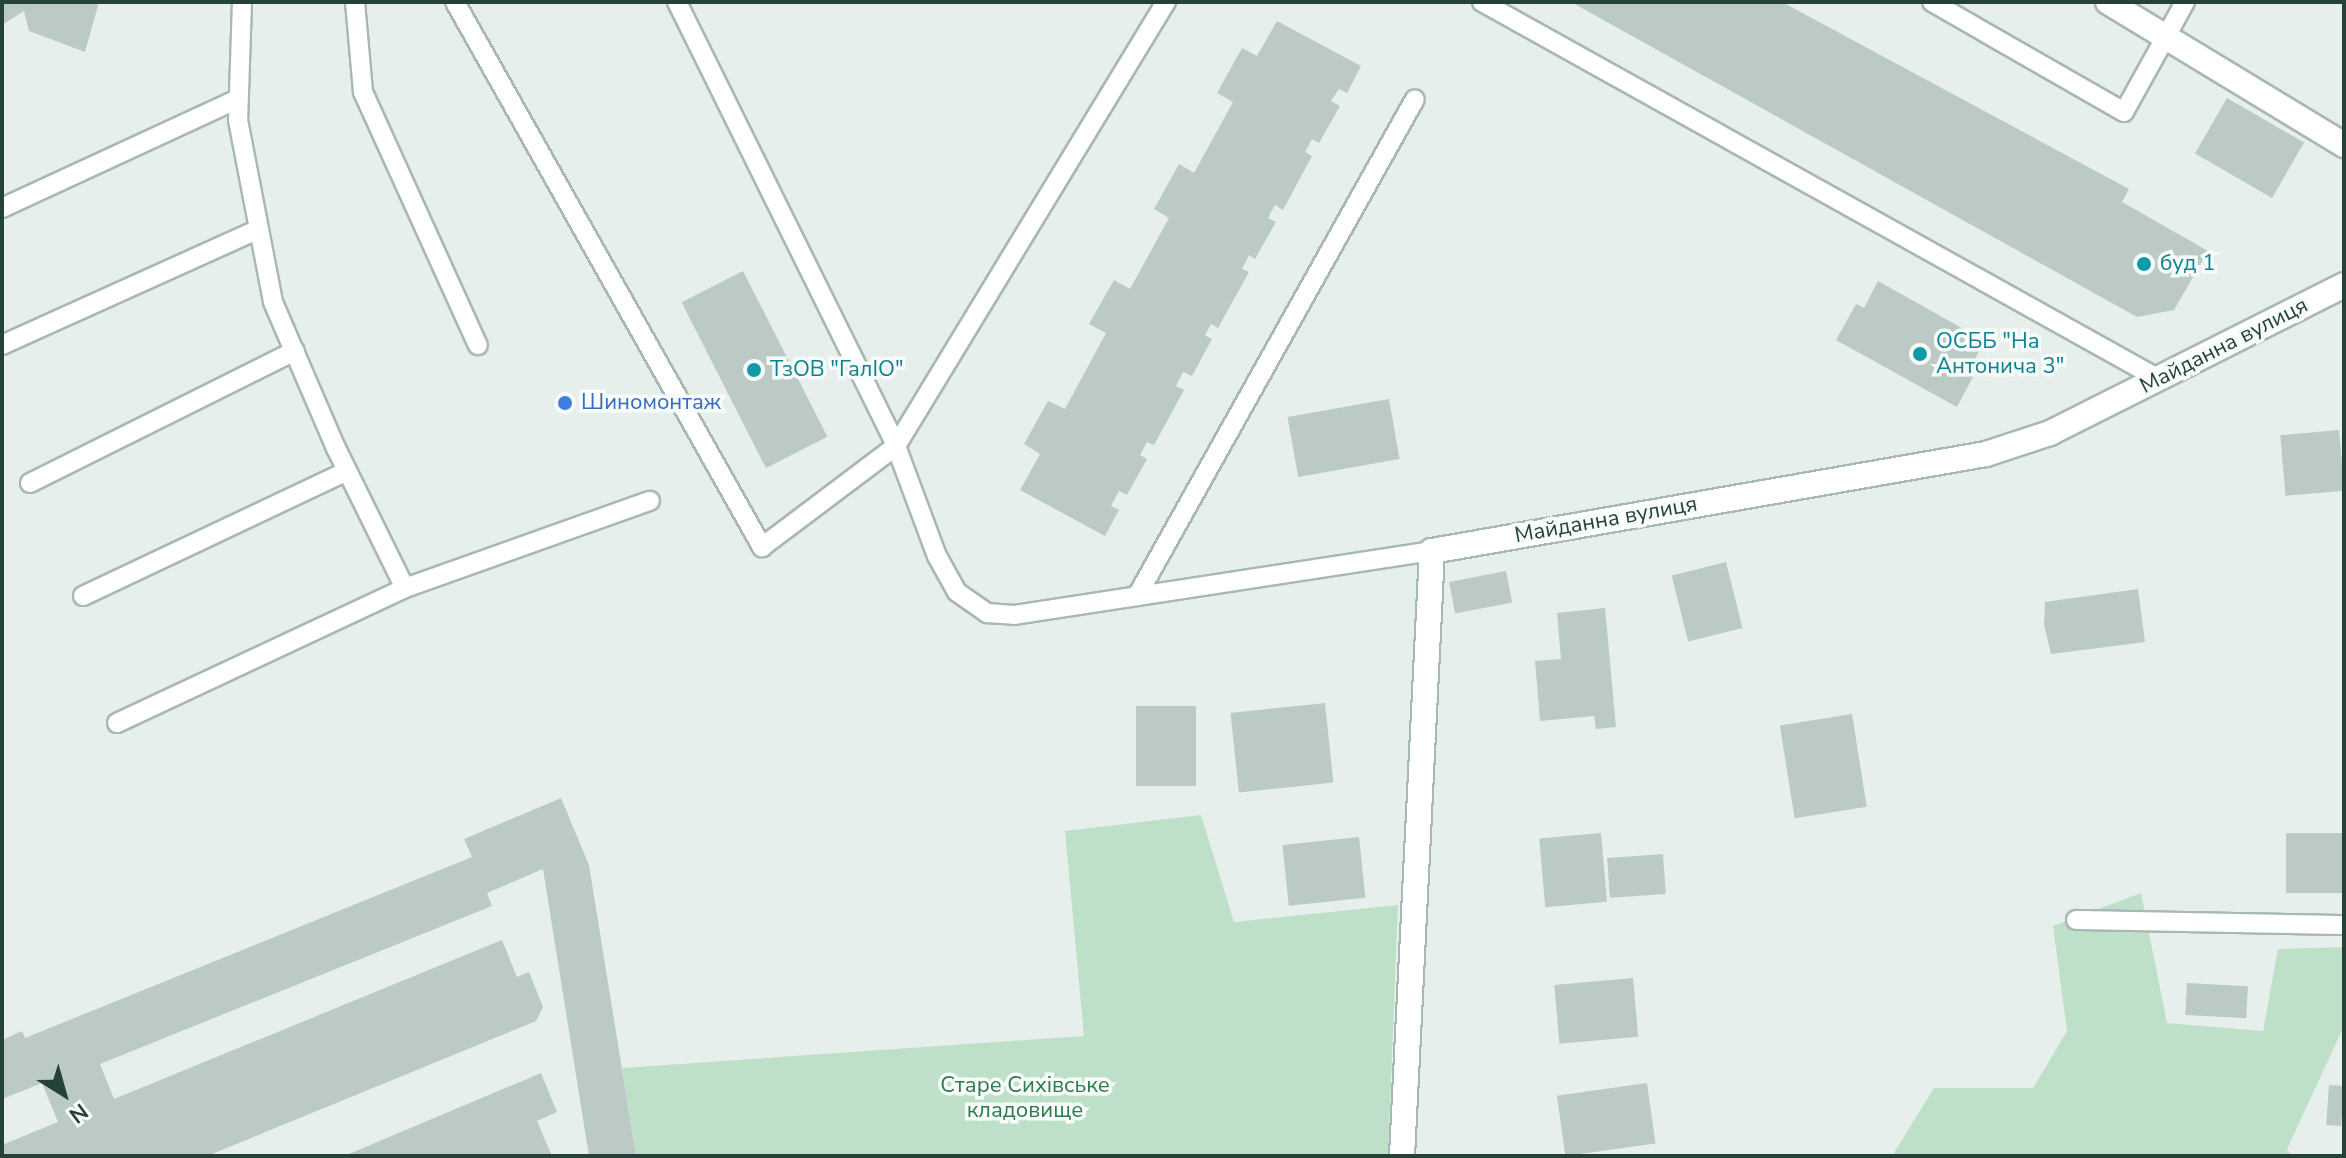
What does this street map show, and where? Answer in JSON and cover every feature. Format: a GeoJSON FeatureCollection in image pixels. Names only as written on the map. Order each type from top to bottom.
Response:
{"type":"FeatureCollection","features":[{"type":"Feature","properties":{"kind":"street"},"geometry":{"type":"LineString","coordinates":[[2108,2],[2344,145]]}},
{"type":"Feature","properties":{"kind":"street","name":"Майданна вулиця"},"geometry":{"type":"LineString","coordinates":[[1432,551],[1986,454],[2050,433],[2344,285]]}},
{"type":"Feature","properties":{"kind":"street"},"geometry":{"type":"LineString","coordinates":[[1402,1156],[1432,551]]}},
{"type":"Feature","properties":{"kind":"lane"},"geometry":{"type":"LineString","coordinates":[[242,2],[238,120],[273,302],[347,471],[405,588]]}},
{"type":"Feature","properties":{"kind":"lane"},"geometry":{"type":"LineString","coordinates":[[355,2],[363,92],[478,345]]}},
{"type":"Feature","properties":{"kind":"lane"},"geometry":{"type":"LineString","coordinates":[[455,2],[762,547],[896,446],[1166,2]]}},
{"type":"Feature","properties":{"kind":"lane"},"geometry":{"type":"LineString","coordinates":[[677,2],[896,446],[937,556],[957,592],[987,613],[1014,615],[1432,551]]}},
{"type":"Feature","properties":{"kind":"lane"},"geometry":{"type":"LineString","coordinates":[[1482,2],[2159,379]]}},
{"type":"Feature","properties":{"kind":"lane"},"geometry":{"type":"LineString","coordinates":[[1932,2],[2124,112],[2185,2]]}},
{"type":"Feature","properties":{"kind":"lane"},"geometry":{"type":"LineString","coordinates":[[2,208],[238,99]]}},
{"type":"Feature","properties":{"kind":"lane"},"geometry":{"type":"LineString","coordinates":[[1137,596],[1415,99]]}},
{"type":"Feature","properties":{"kind":"lane"},"geometry":{"type":"LineString","coordinates":[[2,345],[259,229]]}},
{"type":"Feature","properties":{"kind":"lane"},"geometry":{"type":"LineString","coordinates":[[30,483],[295,351]]}},
{"type":"Feature","properties":{"kind":"lane"},"geometry":{"type":"LineString","coordinates":[[83,596],[347,471]]}},
{"type":"Feature","properties":{"kind":"lane"},"geometry":{"type":"LineString","coordinates":[[117,723],[405,588],[650,501]]}},
{"type":"Feature","properties":{"kind":"lane"},"geometry":{"type":"LineString","coordinates":[[2076,920],[2344,925]]}},
{"type":"Feature","properties":{"kind":"green space","name":"Старе Сихівське кладовище"},"geometry":{"type":"Polygon","coordinates":[[[1201,815],[1234,922],[1398,905],[1388,1156],[636,1156],[622,1068],[1084,1036],[1065,831],[1201,815]]]}},
{"type":"Feature","properties":{"kind":"green space"},"geometry":{"type":"Polygon","coordinates":[[[2141,893],[2167,1023],[2263,1031],[2278,949],[2344,947],[2344,1026],[2287,1149],[2292,1156],[1892,1156],[1934,1088],[2033,1088],[2067,1031],[2053,926],[2141,893]]]}},
{"type":"Feature","properties":{"kind":"building"},"geometry":{"type":"Polygon","coordinates":[[[2,2],[99,2],[85,52],[29,31],[24,11],[2,25],[2,2]]]}},
{"type":"Feature","properties":{"kind":"building"},"geometry":{"type":"Polygon","coordinates":[[[1571,2],[1782,2],[2129,189],[2122,202],[2208,251],[2174,310],[2137,317],[1571,2]]]}},
{"type":"Feature","properties":{"kind":"building"},"geometry":{"type":"Polygon","coordinates":[[[1277,21],[1361,66],[1347,93],[1339,89],[1331,101],[1340,106],[1319,143],[1312,139],[1305,152],[1312,156],[1283,210],[1275,205],[1268,218],[1276,222],[1255,259],[1249,255],[1242,269],[1249,272],[1218,328],[1211,324],[1205,335],[1212,339],[1192,376],[1183,372],[1176,386],[1184,390],[1154,445],[1147,442],[1140,455],[1147,459],[1127,495],[1119,491],[1111,506],[1119,510],[1105,536],[1020,490],[1040,454],[1024,444],[1048,401],[1065,409],[1106,333],[1089,324],[1114,280],[1130,289],[1169,218],[1154,209],[1179,164],[1194,173],[1233,102],[1217,93],[1242,48],[1257,56],[1277,21]]]}},
{"type":"Feature","properties":{"kind":"building"},"geometry":{"type":"Polygon","coordinates":[[[2227,98],[2304,142],[2272,198],[2195,153],[2227,98]]]}},
{"type":"Feature","properties":{"kind":"building","name":"ТзОВ \"ГалІО\""},"geometry":{"type":"Polygon","coordinates":[[[743,271],[827,437],[766,468],[682,302],[743,271]]]}},
{"type":"Feature","properties":{"kind":"building","name":"ОСББ \"На Антонича 3\""},"geometry":{"type":"Polygon","coordinates":[[[1878,281],[1985,341],[1970,367],[1976,371],[1957,407],[1836,340],[1856,304],[1864,308],[1878,281]]]}},
{"type":"Feature","properties":{"kind":"building"},"geometry":{"type":"Polygon","coordinates":[[[1389,399],[1400,459],[1298,477],[1288,417],[1389,399]]]}},
{"type":"Feature","properties":{"kind":"building"},"geometry":{"type":"Polygon","coordinates":[[[2339,430],[2344,491],[2286,496],[2280,435],[2339,430]]]}},
{"type":"Feature","properties":{"kind":"building"},"geometry":{"type":"Polygon","coordinates":[[[1726,562],[1742,628],[1688,642],[1672,576],[1726,562]]]}},
{"type":"Feature","properties":{"kind":"building"},"geometry":{"type":"Polygon","coordinates":[[[1506,571],[1512,602],[1455,613],[1449,582],[1506,571]]]}},
{"type":"Feature","properties":{"kind":"building"},"geometry":{"type":"Polygon","coordinates":[[[2138,589],[2145,642],[2051,654],[2044,625],[2045,602],[2138,589]]]}},
{"type":"Feature","properties":{"kind":"building"},"geometry":{"type":"Polygon","coordinates":[[[1605,608],[1616,727],[1596,729],[1594,716],[1540,721],[1535,661],[1561,659],[1557,613],[1605,608]]]}},
{"type":"Feature","properties":{"kind":"building"},"geometry":{"type":"Polygon","coordinates":[[[1325,703],[1333,783],[1239,792],[1231,713],[1325,703]]]}},
{"type":"Feature","properties":{"kind":"building"},"geometry":{"type":"Polygon","coordinates":[[[1136,706],[1196,706],[1196,786],[1136,786],[1136,706]]]}},
{"type":"Feature","properties":{"kind":"building"},"geometry":{"type":"Polygon","coordinates":[[[1852,714],[1867,807],[1795,818],[1780,725],[1852,714]]]}},
{"type":"Feature","properties":{"kind":"building"},"geometry":{"type":"Polygon","coordinates":[[[561,798],[589,865],[636,1156],[589,1156],[543,869],[487,893],[492,906],[100,1064],[114,1099],[502,940],[517,977],[529,972],[543,1007],[536,1021],[207,1156],[2,1156],[2,1145],[58,1122],[42,1083],[2,1099],[2,1040],[22,1031],[25,1038],[472,857],[464,839],[561,798]]]}},
{"type":"Feature","properties":{"kind":"building"},"geometry":{"type":"Polygon","coordinates":[[[1601,833],[1607,902],[1545,907],[1539,838],[1601,833]]]}},
{"type":"Feature","properties":{"kind":"building"},"geometry":{"type":"Polygon","coordinates":[[[2286,833],[2344,833],[2344,893],[2286,893],[2286,833]]]}},
{"type":"Feature","properties":{"kind":"building"},"geometry":{"type":"Polygon","coordinates":[[[1359,837],[1365,898],[1289,906],[1282,845],[1359,837]]]}},
{"type":"Feature","properties":{"kind":"building"},"geometry":{"type":"Polygon","coordinates":[[[1663,854],[1666,894],[1610,898],[1607,858],[1663,854]]]}},
{"type":"Feature","properties":{"kind":"building"},"geometry":{"type":"Polygon","coordinates":[[[1633,978],[1638,1037],[1559,1044],[1554,985],[1633,978]]]}},
{"type":"Feature","properties":{"kind":"building"},"geometry":{"type":"Polygon","coordinates":[[[2187,983],[2248,986],[2246,1018],[2185,1015],[2187,983]]]}},
{"type":"Feature","properties":{"kind":"building"},"geometry":{"type":"Polygon","coordinates":[[[541,1073],[557,1112],[537,1121],[552,1156],[344,1156],[541,1073]]]}},
{"type":"Feature","properties":{"kind":"building"},"geometry":{"type":"Polygon","coordinates":[[[1647,1083],[1655,1143],[1565,1156],[1557,1096],[1647,1083]]]}},
{"type":"Feature","properties":{"kind":"building"},"geometry":{"type":"Polygon","coordinates":[[[2329,1085],[2344,1086],[2341,1126],[2326,1125],[2329,1085]]]}},
{"type":"Feature","properties":{"kind":"place","name":"буд 1"},"geometry":{"type":"Point","coordinates":[2144,264]}},
{"type":"Feature","properties":{"kind":"place","name":"ОСББ \"На Антонича 3\""},"geometry":{"type":"Point","coordinates":[1920,354]}},
{"type":"Feature","properties":{"kind":"place","name":"ТзОВ \"ГалІО\""},"geometry":{"type":"Point","coordinates":[754,370]}},
{"type":"Feature","properties":{"kind":"place","name":"Шиномонтаж"},"geometry":{"type":"Point","coordinates":[565,403]}}]}
